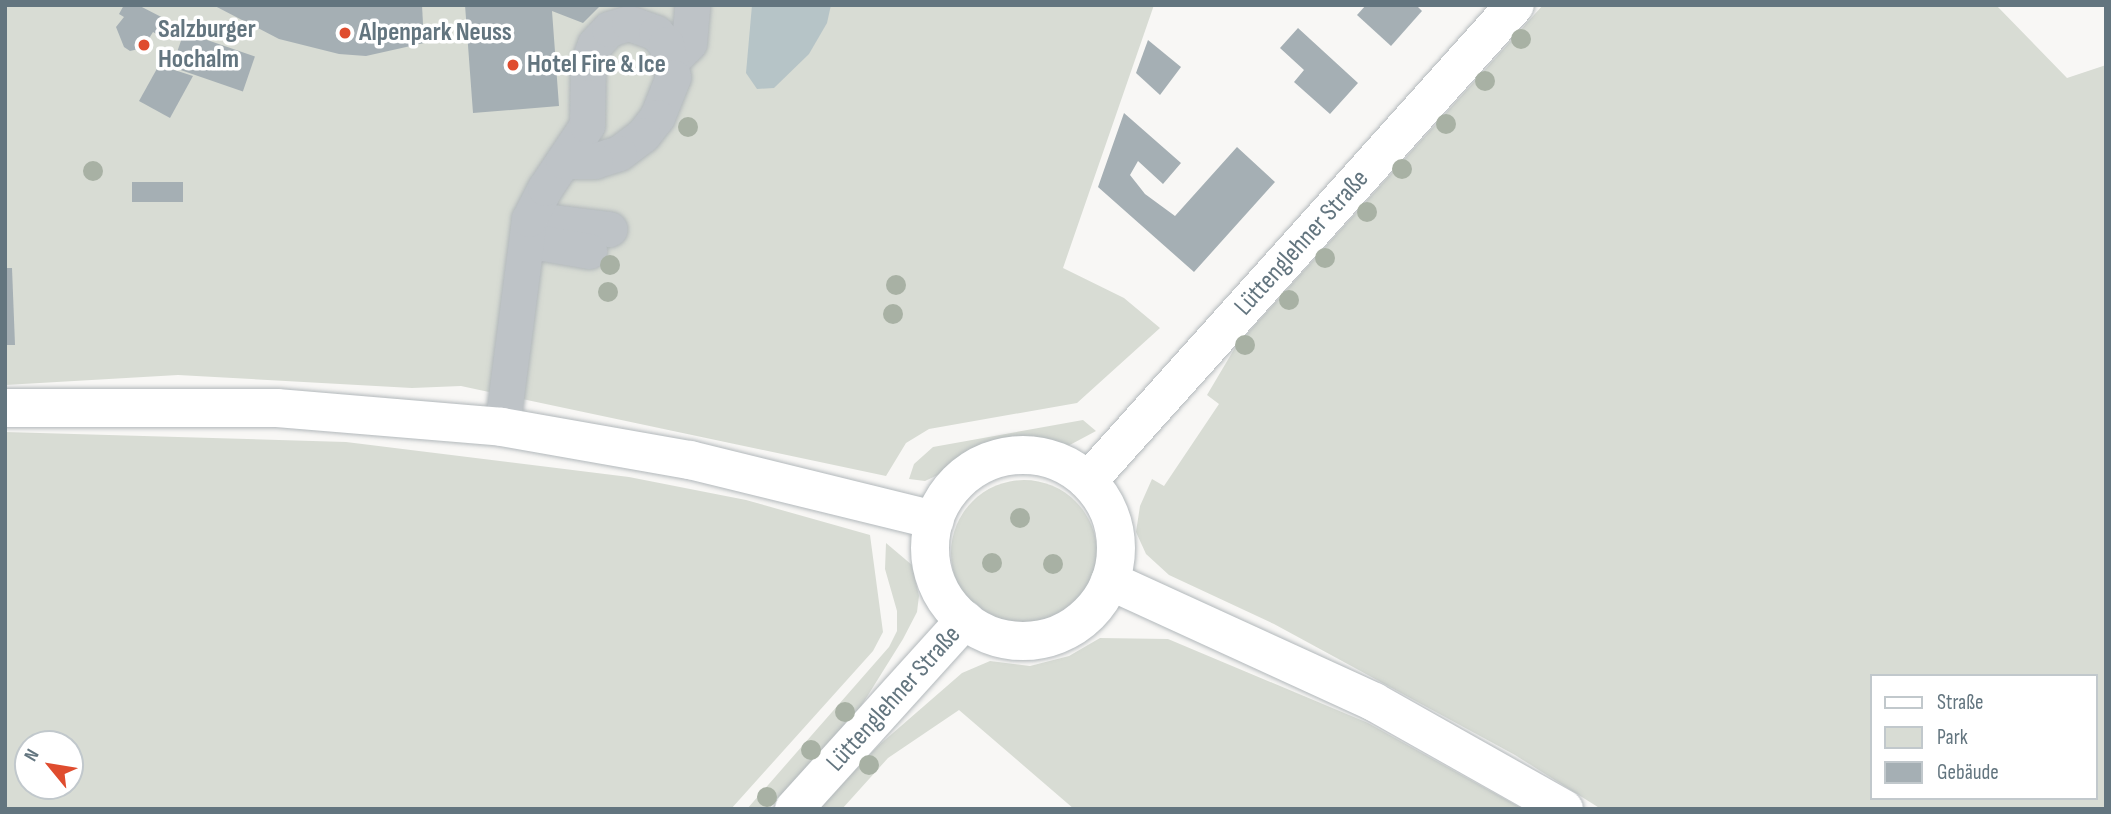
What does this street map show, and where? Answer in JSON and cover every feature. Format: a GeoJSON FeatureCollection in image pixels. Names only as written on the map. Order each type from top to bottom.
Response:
{"type":"FeatureCollection","features":[{"type":"Feature","properties":{"kind":"main road","name":"Lüttenglehner Straße"},"geometry":{"type":"LineString","coordinates":[[1088,481],[1515,5]]}},
{"type":"Feature","properties":{"kind":"main road"},"geometry":{"type":"LineString","coordinates":[[5,408],[277,408],[502,427],[690,460],[935,520]]}},
{"type":"Feature","properties":{"kind":"main road"},"geometry":{"type":"LineString","coordinates":[[1017,455],[1054,460],[1088,481],[1114,526],[1115,563],[1110,581],[1084,618],[1045,639],[1003,638],[965,621],[941,591],[934,573],[931,553],[935,520],[959,481],[999,458],[1017,455]]}},
{"type":"Feature","properties":{"kind":"main road"},"geometry":{"type":"LineString","coordinates":[[1110,581],[1374,702],[1564,809]]}},
{"type":"Feature","properties":{"kind":"main road","name":"Lüttenglehner Straße"},"geometry":{"type":"LineString","coordinates":[[794,809],[965,621]]}},
{"type":"Feature","properties":{"kind":"lane"},"geometry":{"type":"LineString","coordinates":[[672,60],[689,43],[692,5]]}},
{"type":"Feature","properties":{"kind":"lane"},"geometry":{"type":"LineString","coordinates":[[502,427],[527,230],[563,162],[587,125],[588,63],[594,44],[609,29],[629,23],[645,26],[666,44],[672,60],[668,98],[643,135],[619,153],[595,161],[563,162]]}},
{"type":"Feature","properties":{"kind":"lane"},"geometry":{"type":"LineString","coordinates":[[527,230],[599,240]]}},
{"type":"Feature","properties":{"kind":"green space","name":"Alpenpark Neuss"},"geometry":{"type":"Polygon","coordinates":[[[5,5],[1154,5],[1063,268],[1124,298],[1160,328],[1077,403],[929,429],[906,443],[886,476],[461,386],[412,388],[178,375],[5,385],[5,5]]]}},
{"type":"Feature","properties":{"kind":"green space"},"geometry":{"type":"Polygon","coordinates":[[[1543,5],[1996,5],[2067,78],[2106,65],[2106,809],[1601,809],[1515,755],[1274,624],[1169,575],[1146,554],[1136,532],[1140,506],[1152,479],[1164,486],[1219,404],[1207,395],[1236,346],[1543,5]]]}},
{"type":"Feature","properties":{"kind":"green space"},"geometry":{"type":"Polygon","coordinates":[[[1083,420],[1096,431],[1066,447],[1006,443],[925,481],[909,479],[914,464],[933,447],[1083,420]]]}},
{"type":"Feature","properties":{"kind":"green space"},"geometry":{"type":"Polygon","coordinates":[[[5,432],[346,442],[629,477],[746,500],[870,535],[883,632],[873,651],[731,809],[5,809],[5,432]]]}},
{"type":"Feature","properties":{"kind":"green space"},"geometry":{"type":"Polygon","coordinates":[[[1024,480],[1052,485],[1076,501],[1092,525],[1097,553],[1092,581],[1076,605],[1052,621],[1024,626],[996,621],[972,605],[956,581],[951,553],[956,525],[972,501],[996,485],[1024,480]]]}},
{"type":"Feature","properties":{"kind":"green space"},"geometry":{"type":"Polygon","coordinates":[[[886,543],[912,565],[919,596],[917,612],[903,639],[860,708],[769,809],[747,809],[889,647],[897,631],[897,611],[885,569],[886,543]]]}},
{"type":"Feature","properties":{"kind":"green space"},"geometry":{"type":"Polygon","coordinates":[[[1100,638],[1168,639],[1368,723],[1523,809],[1074,809],[959,710],[888,758],[842,809],[818,809],[878,746],[962,673],[990,661],[1030,666],[1069,656],[1100,638]]]}},
{"type":"Feature","properties":{"kind":"shaded area"},"geometry":{"type":"Polygon","coordinates":[[[752,5],[831,5],[827,23],[809,54],[774,88],[757,89],[746,73],[752,5]]]}},
{"type":"Feature","properties":{"kind":"building"},"geometry":{"type":"Polygon","coordinates":[[[124,5],[138,5],[173,23],[165,39],[153,32],[143,48],[130,51],[124,47],[116,27],[124,17],[119,14],[124,5]]]}},
{"type":"Feature","properties":{"kind":"building","name":"Alpenpark Neuss"},"geometry":{"type":"Polygon","coordinates":[[[213,5],[422,5],[424,43],[366,56],[339,54],[279,39],[213,5]]]}},
{"type":"Feature","properties":{"kind":"building","name":"Hotel Fire & Ice"},"geometry":{"type":"Polygon","coordinates":[[[465,5],[601,5],[583,23],[552,11],[559,106],[473,113],[465,5]]]}},
{"type":"Feature","properties":{"kind":"building"},"geometry":{"type":"Polygon","coordinates":[[[1366,5],[1416,5],[1422,11],[1391,46],[1357,15],[1366,5]]]}},
{"type":"Feature","properties":{"kind":"building"},"geometry":{"type":"Polygon","coordinates":[[[1298,28],[1358,83],[1330,114],[1294,82],[1304,70],[1280,48],[1298,28]]]}},
{"type":"Feature","properties":{"kind":"building"},"geometry":{"type":"Polygon","coordinates":[[[184,32],[255,56],[243,91],[172,67],[184,32]]]}},
{"type":"Feature","properties":{"kind":"building"},"geometry":{"type":"Polygon","coordinates":[[[1148,40],[1181,67],[1160,95],[1136,73],[1148,40]]]}},
{"type":"Feature","properties":{"kind":"building"},"geometry":{"type":"Polygon","coordinates":[[[159,65],[193,76],[170,118],[139,101],[159,65]]]}},
{"type":"Feature","properties":{"kind":"building"},"geometry":{"type":"Polygon","coordinates":[[[1124,113],[1181,163],[1163,184],[1138,161],[1130,175],[1145,194],[1175,216],[1237,147],[1275,182],[1194,272],[1098,187],[1124,113]]]}},
{"type":"Feature","properties":{"kind":"building"},"geometry":{"type":"Polygon","coordinates":[[[132,182],[183,182],[183,202],[132,202],[132,182]]]}},
{"type":"Feature","properties":{"kind":"building"},"geometry":{"type":"Polygon","coordinates":[[[5,268],[12,268],[15,345],[5,345],[5,268]]]}},
{"type":"Feature","properties":{"kind":"place","name":"Alpenpark Neuss"},"geometry":{"type":"Point","coordinates":[345,33]}},
{"type":"Feature","properties":{"kind":"place","name":"Salzburger Hochalm"},"geometry":{"type":"Point","coordinates":[144,45]}},
{"type":"Feature","properties":{"kind":"place","name":"Hotel Fire & Ice"},"geometry":{"type":"Point","coordinates":[513,65]}}]}
